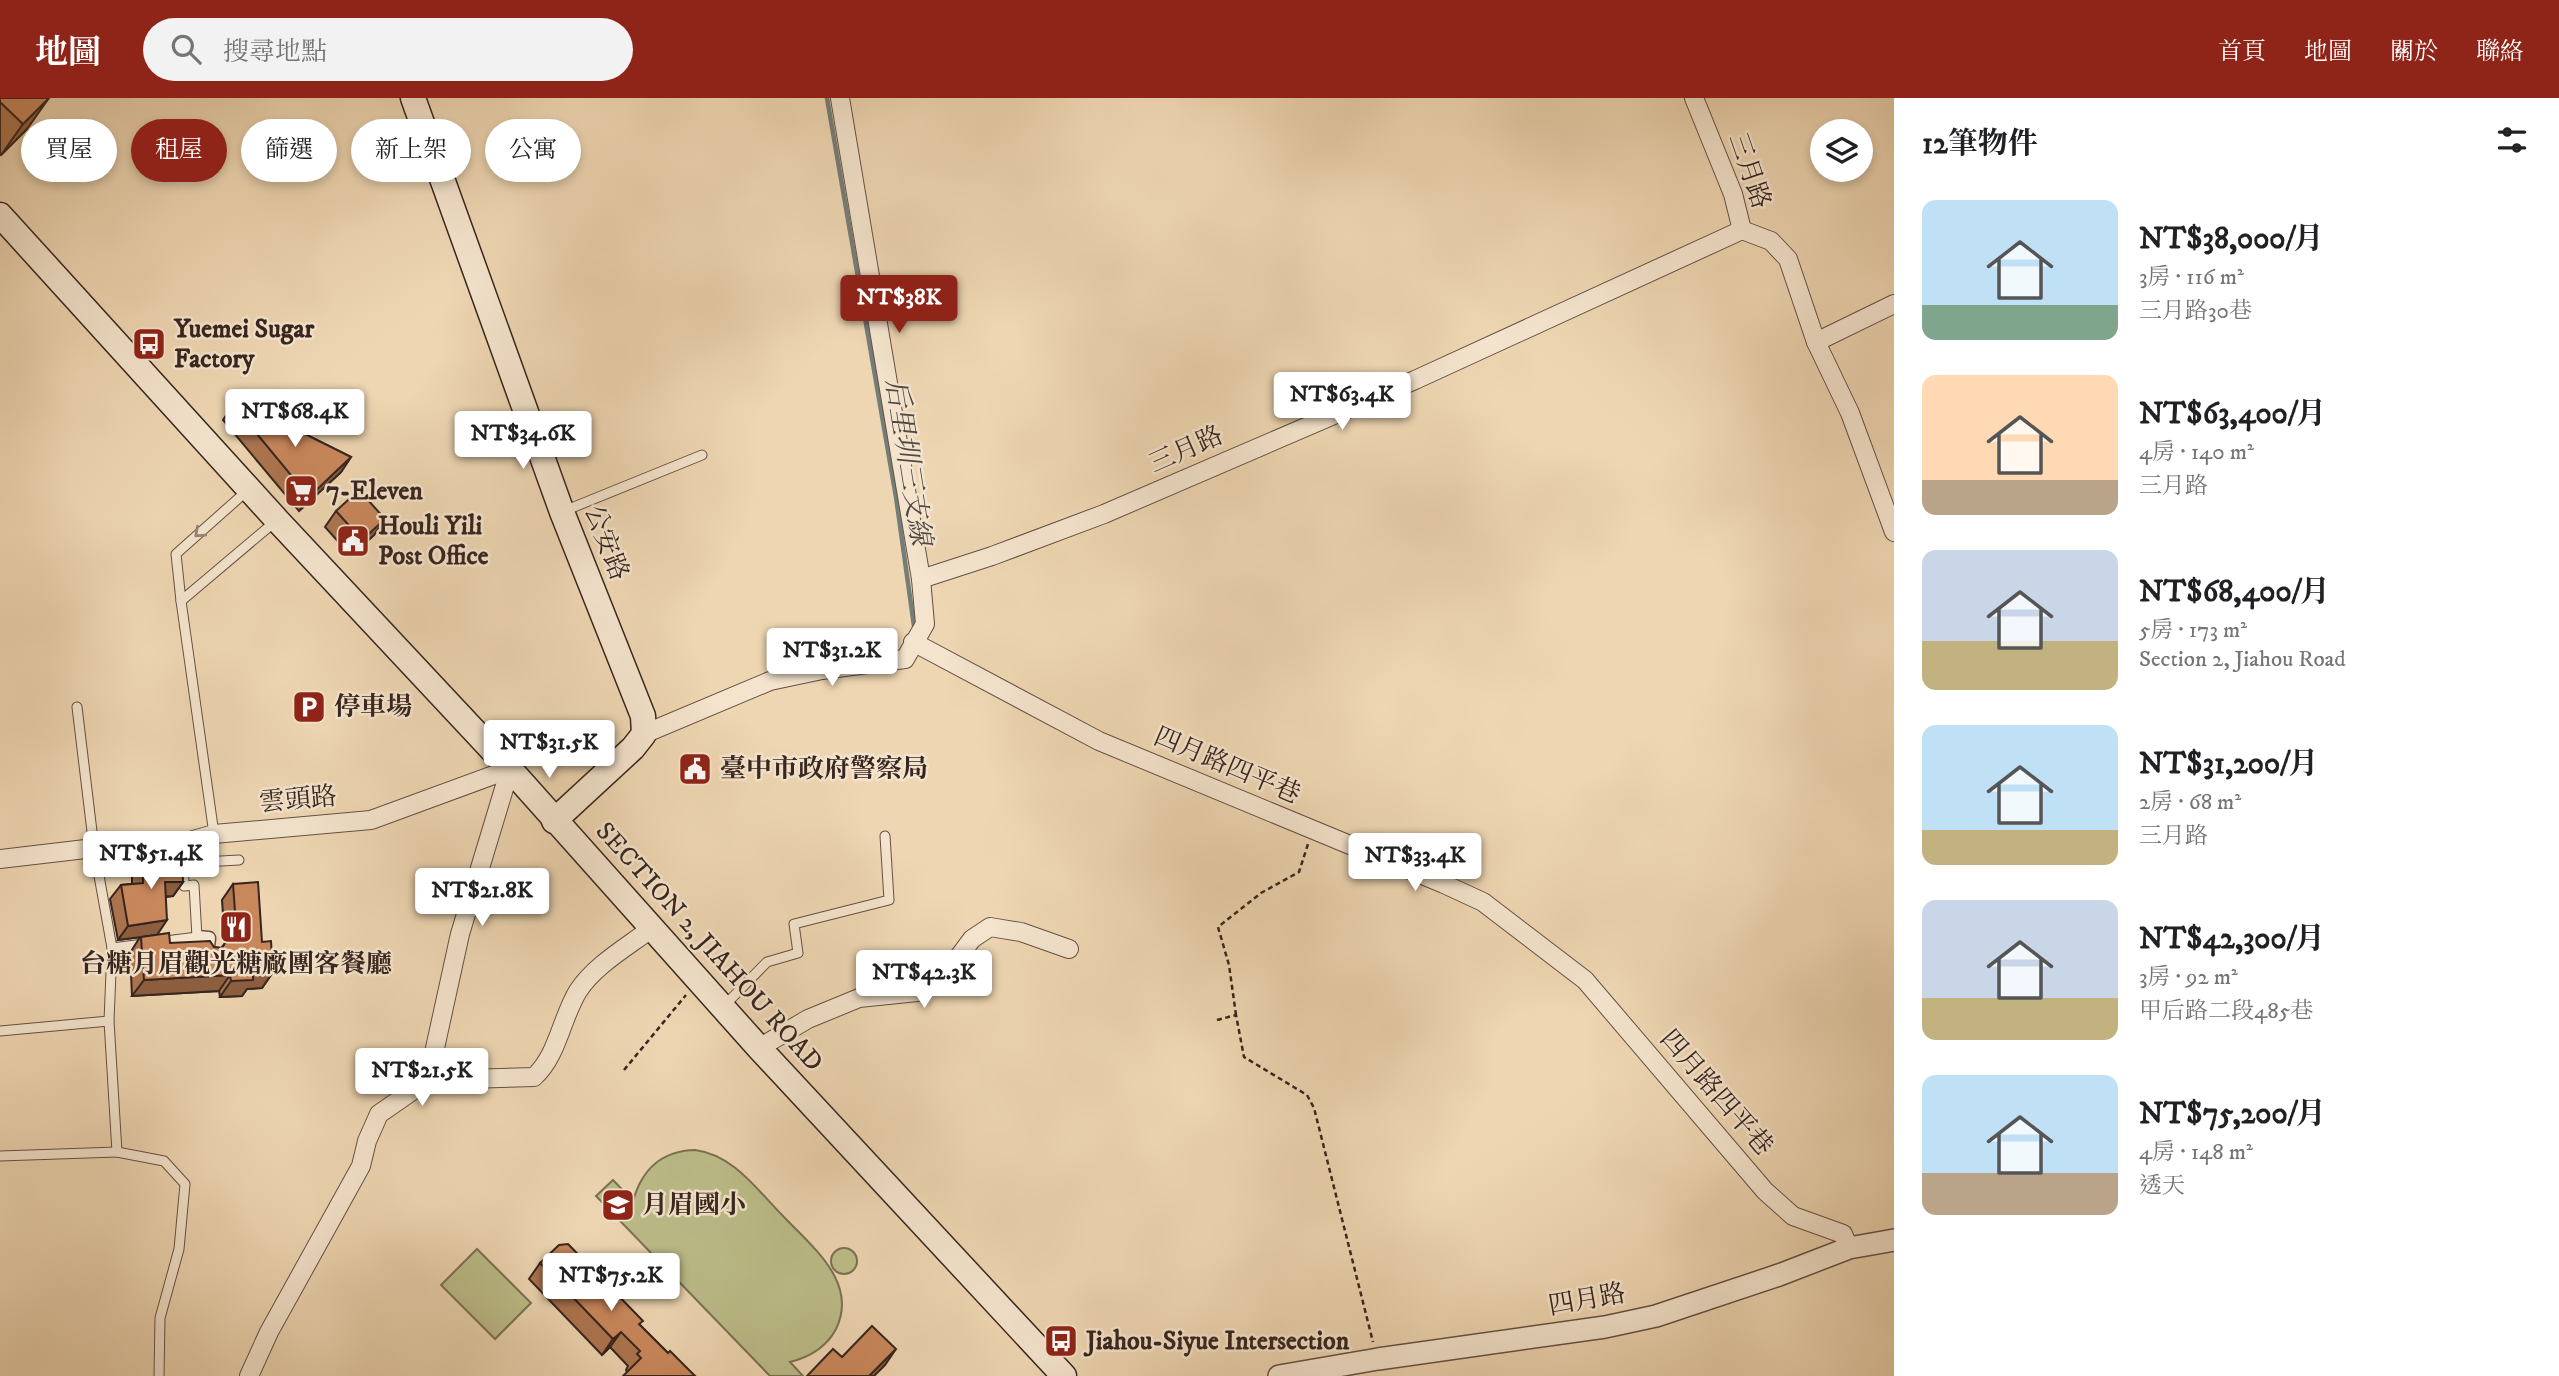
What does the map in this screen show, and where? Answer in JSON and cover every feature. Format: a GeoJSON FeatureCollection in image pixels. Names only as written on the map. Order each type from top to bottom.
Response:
{"type":"FeatureCollection","features":[{"type":"Feature","properties":{"kind":"main road","name":"公安路"},"geometry":{"type":"LineString","coordinates":[[414,98],[562,512],[643,716],[644,734]]}},
{"type":"Feature","properties":{"kind":"main road","name":"SECTION 2, JIAHOU ROAD"},"geometry":{"type":"LineString","coordinates":[[0,215],[277,520],[510,769],[759,1048],[1063,1376]]}},
{"type":"Feature","properties":{"kind":"main road"},"geometry":{"type":"LineString","coordinates":[[555,821],[633,748],[644,734]]}},
{"type":"Feature","properties":{"kind":"street"},"geometry":{"type":"LineString","coordinates":[[644,734],[770,681],[822,670],[905,659],[925,624],[921,579],[840,98]]}},
{"type":"Feature","properties":{"kind":"street","name":"三月路"},"geometry":{"type":"LineString","coordinates":[[921,579],[1104,514],[1415,380],[1742,230],[1733,194],[1694,98]]}},
{"type":"Feature","properties":{"kind":"street"},"geometry":{"type":"LineString","coordinates":[[1742,230],[1771,241],[1788,259],[1815,342],[1850,413],[1894,532]]}},
{"type":"Feature","properties":{"kind":"street"},"geometry":{"type":"LineString","coordinates":[[1815,342],[1894,303]]}},
{"type":"Feature","properties":{"kind":"street","name":"四月路四平巷"},"geometry":{"type":"LineString","coordinates":[[913,642],[1099,741],[1483,902],[1585,980],[1765,1191],[1793,1216],[1843,1234],[1849,1248]]}},
{"type":"Feature","properties":{"kind":"street"},"geometry":{"type":"LineString","coordinates":[[428,1080],[460,934],[510,769]]}},
{"type":"Feature","properties":{"kind":"street","name":"雲頭路"},"geometry":{"type":"LineString","coordinates":[[0,859],[94,848],[162,849],[214,834],[371,820],[510,769]]}},
{"type":"Feature","properties":{"kind":"street"},"geometry":{"type":"LineString","coordinates":[[759,1048],[808,1019],[859,998],[917,992],[943,978],[972,939],[990,927],[1021,932],[1069,949]]}},
{"type":"Feature","properties":{"kind":"street"},"geometry":{"type":"LineString","coordinates":[[248,1376],[268,1332],[361,1166],[367,1142],[379,1114],[428,1080],[534,1077],[545,1068],[578,992],[598,968],[652,928]]}},
{"type":"Feature","properties":{"kind":"street"},"geometry":{"type":"LineString","coordinates":[[197,937],[209,938],[207,956]]}},
{"type":"Feature","properties":{"kind":"street","name":"四月路"},"geometry":{"type":"LineString","coordinates":[[1279,1376],[1605,1327],[1656,1316],[1779,1275],[1849,1248],[1894,1240]]}},
{"type":"Feature","properties":{"kind":"lane"},"geometry":{"type":"LineString","coordinates":[[562,512],[702,455]]}},
{"type":"Feature","properties":{"kind":"lane"},"geometry":{"type":"LineString","coordinates":[[214,834],[176,554],[250,488]]}},
{"type":"Feature","properties":{"kind":"lane"},"geometry":{"type":"LineString","coordinates":[[181,601],[277,520]]}},
{"type":"Feature","properties":{"kind":"lane"},"geometry":{"type":"LineString","coordinates":[[78,706],[94,848],[112,948],[109,1021],[117,1152]]}},
{"type":"Feature","properties":{"kind":"lane"},"geometry":{"type":"LineString","coordinates":[[723,1008],[767,962],[798,953],[794,924],[889,900],[884,836]]}},
{"type":"Feature","properties":{"kind":"lane"},"geometry":{"type":"LineString","coordinates":[[112,948],[197,937],[194,885],[184,886],[184,842]]}},
{"type":"Feature","properties":{"kind":"lane"},"geometry":{"type":"LineString","coordinates":[[185,863],[239,860]]}},
{"type":"Feature","properties":{"kind":"lane"},"geometry":{"type":"LineString","coordinates":[[0,1031],[109,1021]]}},
{"type":"Feature","properties":{"kind":"lane"},"geometry":{"type":"LineString","coordinates":[[0,1156],[117,1152],[164,1161],[185,1184],[178,1249],[160,1318],[159,1376]]}},
{"type":"Feature","properties":{"kind":"path"},"geometry":{"type":"LineString","coordinates":[[1313,831],[1299,872],[1261,893],[1219,927],[1229,965],[1244,1057],[1307,1095],[1314,1108],[1378,1359]]}},
{"type":"Feature","properties":{"kind":"path"},"geometry":{"type":"LineString","coordinates":[[624,1070],[698,981]]}},
{"type":"Feature","properties":{"kind":"path"},"geometry":{"type":"LineString","coordinates":[[1217,1020],[1236,1015]]}},
{"type":"Feature","properties":{"kind":"green space"},"geometry":{"type":"Polygon","coordinates":[[[695,1150],[722,1159],[744,1175],[818,1253],[837,1281],[841,1312],[836,1329],[817,1351],[790,1362],[803,1376],[770,1376],[596,1196],[613,1180],[633,1201],[642,1180],[655,1164],[672,1154],[695,1150]]]}},
{"type":"Feature","properties":{"kind":"green space"},"geometry":{"type":"Polygon","coordinates":[[[844,1248],[853,1252],[857,1261],[853,1270],[844,1274],[835,1270],[831,1261],[835,1252],[844,1248]]]}},
{"type":"Feature","properties":{"kind":"green space"},"geometry":{"type":"Polygon","coordinates":[[[477,1249],[531,1303],[495,1339],[441,1285],[477,1249]]]}},
{"type":"Feature","properties":{"kind":"building"},"geometry":{"type":"Polygon","coordinates":[[[0,98],[49,98],[28,119],[21,119],[21,122],[0,102],[0,98]]]}},
{"type":"Feature","properties":{"kind":"building"},"geometry":{"type":"Polygon","coordinates":[[[243,397],[253,408],[351,457],[309,497],[233,405],[243,397]]]}},
{"type":"Feature","properties":{"kind":"building"},"geometry":{"type":"Polygon","coordinates":[[[359,490],[385,519],[362,540],[336,511],[359,490]]]}},
{"type":"Feature","properties":{"kind":"building"},"geometry":{"type":"Polygon","coordinates":[[[182,857],[183,882],[165,882],[167,920],[128,926],[121,885],[143,883],[142,859],[182,857]]]}},
{"type":"Feature","properties":{"kind":"building"},"geometry":{"type":"Polygon","coordinates":[[[258,882],[262,942],[271,941],[273,972],[253,973],[253,980],[231,981],[230,975],[144,980],[141,937],[169,933],[170,943],[210,941],[214,947],[222,948],[227,940],[237,939],[233,884],[258,882]]]}},
{"type":"Feature","properties":{"kind":"building"},"geometry":{"type":"Polygon","coordinates":[[[568,1244],[643,1321],[639,1324],[695,1376],[623,1376],[641,1358],[637,1354],[640,1351],[621,1332],[613,1339],[540,1263],[559,1245],[568,1244]]]}},
{"type":"Feature","properties":{"kind":"building"},"geometry":{"type":"Polygon","coordinates":[[[872,1326],[896,1349],[869,1376],[807,1376],[833,1349],[842,1357],[872,1326]]]}},
{"type":"Feature","properties":{"kind":"waterway","name":"后里圳三支線"},"geometry":{"type":"LineString","coordinates":[[827,98],[896,497],[914,626]]}},
{"type":"Feature","properties":{"kind":"place","name":"Yuemei Sugar Factory"},"geometry":{"type":"Point","coordinates":[149,344]}},
{"type":"Feature","properties":{"kind":"place","name":"7-Eleven"},"geometry":{"type":"Point","coordinates":[301,491]}},
{"type":"Feature","properties":{"kind":"place","name":"Houli Yili Post Office"},"geometry":{"type":"Point","coordinates":[353,541]}},
{"type":"Feature","properties":{"kind":"place","name":"停車場"},"geometry":{"type":"Point","coordinates":[309,707]}},
{"type":"Feature","properties":{"kind":"place","name":"臺中市政府警察局"},"geometry":{"type":"Point","coordinates":[695,769]}},
{"type":"Feature","properties":{"kind":"place","name":"台糖月眉觀光糖廠團客餐廳"},"geometry":{"type":"Point","coordinates":[236,927]}},
{"type":"Feature","properties":{"kind":"place","name":"月眉國小"},"geometry":{"type":"Point","coordinates":[618,1205]}},
{"type":"Feature","properties":{"kind":"place","name":"Jiahou-Siyue Intersection"},"geometry":{"type":"Point","coordinates":[1061,1341]}}]}
